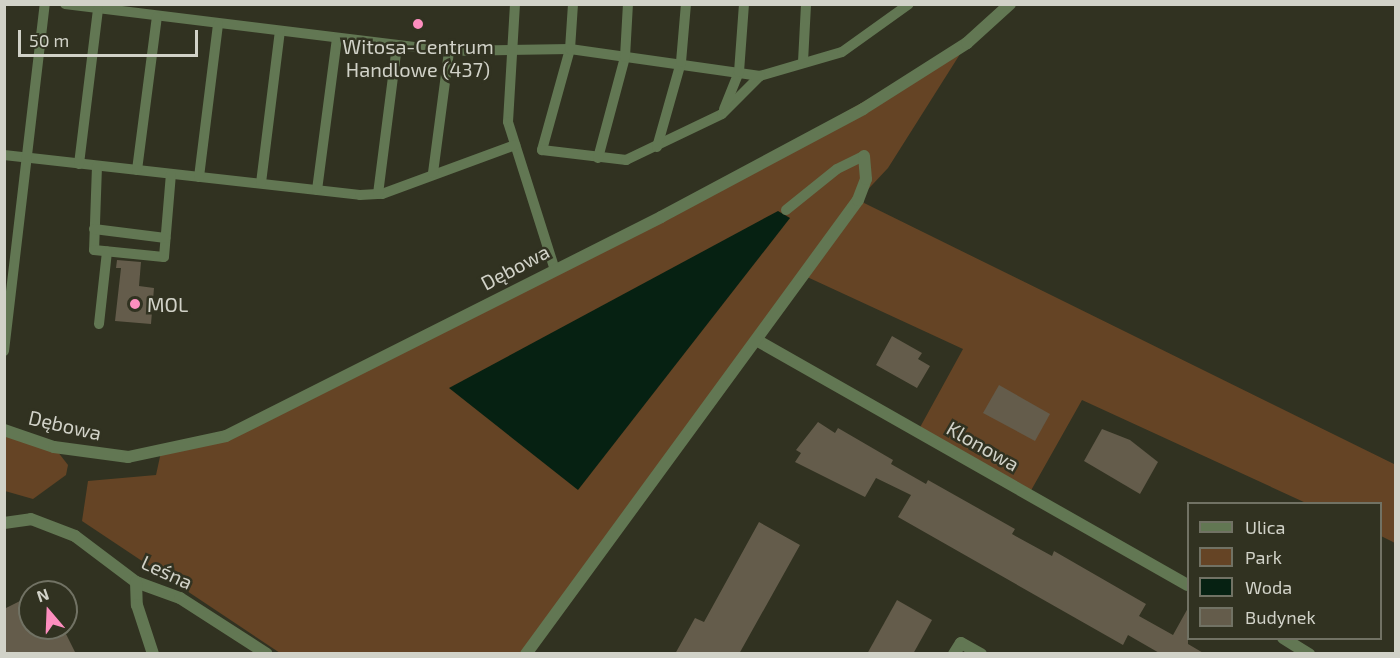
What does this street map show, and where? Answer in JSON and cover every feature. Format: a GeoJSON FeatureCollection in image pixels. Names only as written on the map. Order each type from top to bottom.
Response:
{"type":"FeatureCollection","features":[{"type":"Feature","properties":{"kind":"street","name":"Dębowa"},"geometry":{"type":"LineString","coordinates":[[4,430],[54,447],[128,457],[197,445],[296,403],[554,267],[671,212],[890,94],[967,43],[1010,4]]}},
{"type":"Feature","properties":{"kind":"street"},"geometry":{"type":"LineString","coordinates":[[544,654],[529,650],[758,340],[858,200],[866,179],[864,156]]}},
{"type":"Feature","properties":{"kind":"street","name":"Klonowa"},"geometry":{"type":"LineString","coordinates":[[758,340],[1187,584]]}},
{"type":"Feature","properties":{"kind":"street","name":"Leśna"},"geometry":{"type":"LineString","coordinates":[[4,523],[17,519],[53,525],[75,536],[136,582],[180,598],[267,654]]}},
{"type":"Feature","properties":{"kind":"street"},"geometry":{"type":"LineString","coordinates":[[136,582],[137,605],[153,654]]}},
{"type":"Feature","properties":{"kind":"street"},"geometry":{"type":"LineString","coordinates":[[1285,640],[1309,654]]}},
{"type":"Feature","properties":{"kind":"street"},"geometry":{"type":"LineString","coordinates":[[954,654],[961,642],[981,654]]}},
{"type":"Feature","properties":{"kind":"lane"},"geometry":{"type":"LineString","coordinates":[[4,351],[45,4]]}},
{"type":"Feature","properties":{"kind":"lane"},"geometry":{"type":"LineString","coordinates":[[65,4],[449,51],[570,49],[681,62],[760,76]]}},
{"type":"Feature","properties":{"kind":"lane"},"geometry":{"type":"LineString","coordinates":[[515,4],[507,113],[554,267]]}},
{"type":"Feature","properties":{"kind":"lane"},"geometry":{"type":"LineString","coordinates":[[573,4],[570,49],[542,150],[626,160],[722,114],[760,76],[842,52],[909,4]]}},
{"type":"Feature","properties":{"kind":"lane"},"geometry":{"type":"LineString","coordinates":[[598,158],[625,57],[628,4]]}},
{"type":"Feature","properties":{"kind":"lane"},"geometry":{"type":"LineString","coordinates":[[657,147],[681,62],[686,4]]}},
{"type":"Feature","properties":{"kind":"lane"},"geometry":{"type":"LineString","coordinates":[[722,114],[739,72],[744,4]]}},
{"type":"Feature","properties":{"kind":"lane"},"geometry":{"type":"LineString","coordinates":[[803,62],[806,4]]}},
{"type":"Feature","properties":{"kind":"lane"},"geometry":{"type":"LineString","coordinates":[[79,164],[98,9]]}},
{"type":"Feature","properties":{"kind":"lane"},"geometry":{"type":"LineString","coordinates":[[138,170],[157,16]]}},
{"type":"Feature","properties":{"kind":"lane"},"geometry":{"type":"LineString","coordinates":[[199,177],[218,24]]}},
{"type":"Feature","properties":{"kind":"lane"},"geometry":{"type":"LineString","coordinates":[[261,183],[280,31]]}},
{"type":"Feature","properties":{"kind":"lane"},"geometry":{"type":"LineString","coordinates":[[316,190],[336,38]]}},
{"type":"Feature","properties":{"kind":"lane"},"geometry":{"type":"LineString","coordinates":[[378,194],[397,45]]}},
{"type":"Feature","properties":{"kind":"lane"},"geometry":{"type":"LineString","coordinates":[[433,173],[449,51]]}},
{"type":"Feature","properties":{"kind":"lane"},"geometry":{"type":"LineString","coordinates":[[4,155],[316,190],[378,194],[515,145]]}},
{"type":"Feature","properties":{"kind":"lane"},"geometry":{"type":"LineString","coordinates":[[786,210],[837,169],[864,156]]}},
{"type":"Feature","properties":{"kind":"lane"},"geometry":{"type":"LineString","coordinates":[[97,165],[94,250],[164,257],[171,174]]}},
{"type":"Feature","properties":{"kind":"lane"},"geometry":{"type":"LineString","coordinates":[[94,229],[165,238]]}},
{"type":"Feature","properties":{"kind":"lane"},"geometry":{"type":"LineString","coordinates":[[99,324],[107,251]]}},
{"type":"Feature","properties":{"kind":"green space"},"geometry":{"type":"Polygon","coordinates":[[[967,43],[888,168],[858,200],[1396,465],[1395,543],[1382,536],[1382,502],[1304,502],[1082,400],[1029,494],[918,431],[963,349],[805,276],[526,653],[280,653],[82,521],[88,481],[156,475],[161,452],[197,445],[661,217],[967,43]]]}},
{"type":"Feature","properties":{"kind":"green space"},"geometry":{"type":"Polygon","coordinates":[[[4,430],[54,447],[68,465],[66,475],[33,499],[5,491],[4,430]]]}},
{"type":"Feature","properties":{"kind":"water"},"geometry":{"type":"Polygon","coordinates":[[[778,211],[790,218],[578,490],[449,388],[778,211]]]}},
{"type":"Feature","properties":{"kind":"building","name":"MOL"},"geometry":{"type":"Polygon","coordinates":[[[117,260],[141,262],[139,286],[154,288],[151,324],[115,321],[121,268],[116,268],[117,260]]]}},
{"type":"Feature","properties":{"kind":"building"},"geometry":{"type":"Polygon","coordinates":[[[892,336],[922,353],[918,359],[930,366],[917,388],[876,365],[892,336]]]}},
{"type":"Feature","properties":{"kind":"building"},"geometry":{"type":"Polygon","coordinates":[[[999,385],[1050,414],[1035,441],[983,413],[999,385]]]}},
{"type":"Feature","properties":{"kind":"building"},"geometry":{"type":"Polygon","coordinates":[[[818,422],[835,433],[838,428],[893,460],[891,464],[926,484],[928,480],[1015,529],[1012,534],[1052,556],[1054,551],[1146,604],[1139,616],[1173,635],[1187,610],[1188,644],[1205,654],[1161,654],[1128,635],[1123,645],[898,517],[911,495],[876,478],[865,497],[795,462],[801,453],[796,450],[818,422]]]}},
{"type":"Feature","properties":{"kind":"building"},"geometry":{"type":"Polygon","coordinates":[[[1102,429],[1130,440],[1158,462],[1140,494],[1084,461],[1102,429]]]}},
{"type":"Feature","properties":{"kind":"building"},"geometry":{"type":"Polygon","coordinates":[[[759,522],[800,545],[739,654],[675,654],[695,618],[704,622],[759,522]]]}},
{"type":"Feature","properties":{"kind":"building"},"geometry":{"type":"Polygon","coordinates":[[[897,600],[932,620],[913,654],[867,654],[897,600]]]}},
{"type":"Feature","properties":{"kind":"building"},"geometry":{"type":"Polygon","coordinates":[[[18,602],[18,640],[69,640],[76,654],[4,654],[4,609],[18,602]]]}},
{"type":"Feature","properties":{"kind":"place","name":"Witosa-Centrum Handlowe (437)"},"geometry":{"type":"Point","coordinates":[418,24]}},
{"type":"Feature","properties":{"kind":"place","name":"MOL"},"geometry":{"type":"Point","coordinates":[135,304]}}]}
